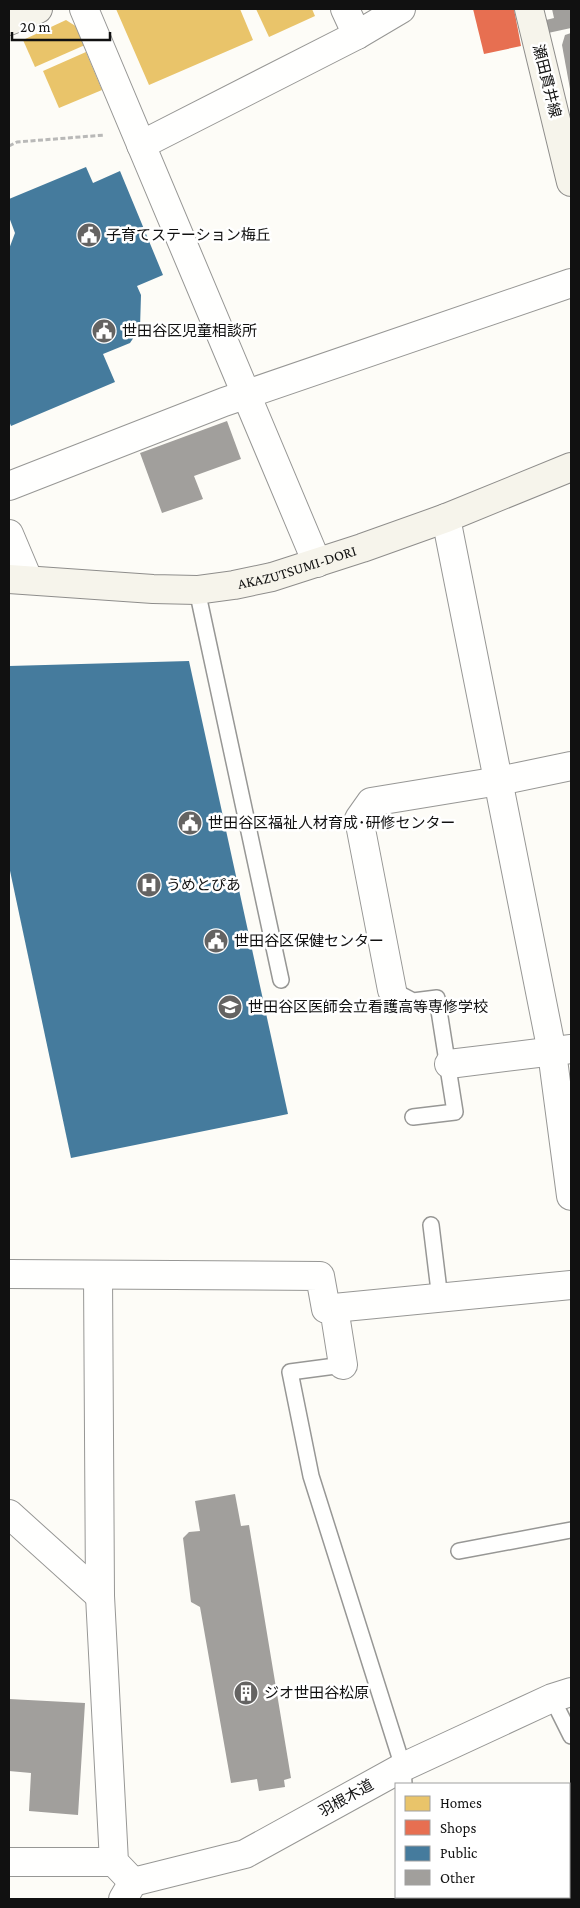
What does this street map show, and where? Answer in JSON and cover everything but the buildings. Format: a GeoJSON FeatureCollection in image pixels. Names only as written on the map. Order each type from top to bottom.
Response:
{"type":"FeatureCollection","features":[{"type":"Feature","properties":{"kind":"street"},"geometry":{"type":"LineString","coordinates":[[9,21],[38,9]]}},
{"type":"Feature","properties":{"kind":"street"},"geometry":{"type":"LineString","coordinates":[[84,9],[317,563]]}},
{"type":"Feature","properties":{"kind":"street"},"geometry":{"type":"LineString","coordinates":[[345,9],[357,35]]}},
{"type":"Feature","properties":{"kind":"street"},"geometry":{"type":"LineString","coordinates":[[141,145],[357,35],[402,9]]}},
{"type":"Feature","properties":{"kind":"street","name":"瀬田貫井線"},"geometry":{"type":"LineString","coordinates":[[529,9],[571,182]]}},
{"type":"Feature","properties":{"kind":"street"},"geometry":{"type":"LineString","coordinates":[[9,486],[246,395],[571,284]]}},
{"type":"Feature","properties":{"kind":"street","name":"AKAZUTSUMI-DORI"},"geometry":{"type":"LineString","coordinates":[[19,579],[153,589],[197,590],[234,585],[272,577],[317,563],[446,518],[571,468]]}},
{"type":"Feature","properties":{"kind":"street"},"geometry":{"type":"LineString","coordinates":[[446,518],[499,781],[562,1050],[571,1196]]}},
{"type":"Feature","properties":{"kind":"street"},"geometry":{"type":"LineString","coordinates":[[9,534],[19,579]]}},
{"type":"Feature","properties":{"kind":"street"},"geometry":{"type":"LineString","coordinates":[[392,990],[359,819],[371,802],[499,781],[571,766]]}},
{"type":"Feature","properties":{"kind":"street"},"geometry":{"type":"LineString","coordinates":[[449,1064],[562,1050]]}},
{"type":"Feature","properties":{"kind":"street"},"geometry":{"type":"LineString","coordinates":[[9,1274],[320,1276],[326,1309],[571,1285]]}},
{"type":"Feature","properties":{"kind":"street"},"geometry":{"type":"LineString","coordinates":[[98,1276],[100,1596],[114,1862],[128,1891]]}},
{"type":"Feature","properties":{"kind":"street"},"geometry":{"type":"LineString","coordinates":[[334,1308],[343,1365]]}},
{"type":"Feature","properties":{"kind":"street"},"geometry":{"type":"LineString","coordinates":[[9,1514],[100,1596]]}},
{"type":"Feature","properties":{"kind":"street","name":"羽根木道"},"geometry":{"type":"LineString","coordinates":[[128,1891],[245,1854],[404,1776],[562,1695]]}},
{"type":"Feature","properties":{"kind":"street"},"geometry":{"type":"LineString","coordinates":[[9,1862],[114,1862]]}},
{"type":"Feature","properties":{"kind":"lane"},"geometry":{"type":"LineString","coordinates":[[197,590],[280,980]]}},
{"type":"Feature","properties":{"kind":"lane"},"geometry":{"type":"LineString","coordinates":[[392,990],[413,1001],[437,998],[449,1064],[455,1112],[413,1118]]}},
{"type":"Feature","properties":{"kind":"lane"},"geometry":{"type":"LineString","coordinates":[[431,1225],[440,1299]]}},
{"type":"Feature","properties":{"kind":"lane"},"geometry":{"type":"LineString","coordinates":[[343,1365],[290,1372],[311,1476],[404,1776]]}},
{"type":"Feature","properties":{"kind":"lane"},"geometry":{"type":"LineString","coordinates":[[458,1551],[571,1530]]}},
{"type":"Feature","properties":{"kind":"lane"},"geometry":{"type":"LineString","coordinates":[[562,1695],[571,1736]]}},
{"type":"Feature","properties":{"kind":"place","name":"子育てステーション梅丘"},"geometry":{"type":"Point","coordinates":[89,235]}},
{"type":"Feature","properties":{"kind":"place","name":"世田谷区児童相談所"},"geometry":{"type":"Point","coordinates":[104,331]}},
{"type":"Feature","properties":{"kind":"place","name":"世田谷区福祉人材育成･研修センター"},"geometry":{"type":"Point","coordinates":[190,823]}},
{"type":"Feature","properties":{"kind":"place","name":"うめとぴあ"},"geometry":{"type":"Point","coordinates":[149,885]}},
{"type":"Feature","properties":{"kind":"place","name":"世田谷区保健センター"},"geometry":{"type":"Point","coordinates":[216,941]}},
{"type":"Feature","properties":{"kind":"place","name":"世田谷区医師会立看護高等専修学校"},"geometry":{"type":"Point","coordinates":[230,1007]}},
{"type":"Feature","properties":{"kind":"place","name":"ジオ世田谷松原"},"geometry":{"type":"Point","coordinates":[246,1693]}}]}
